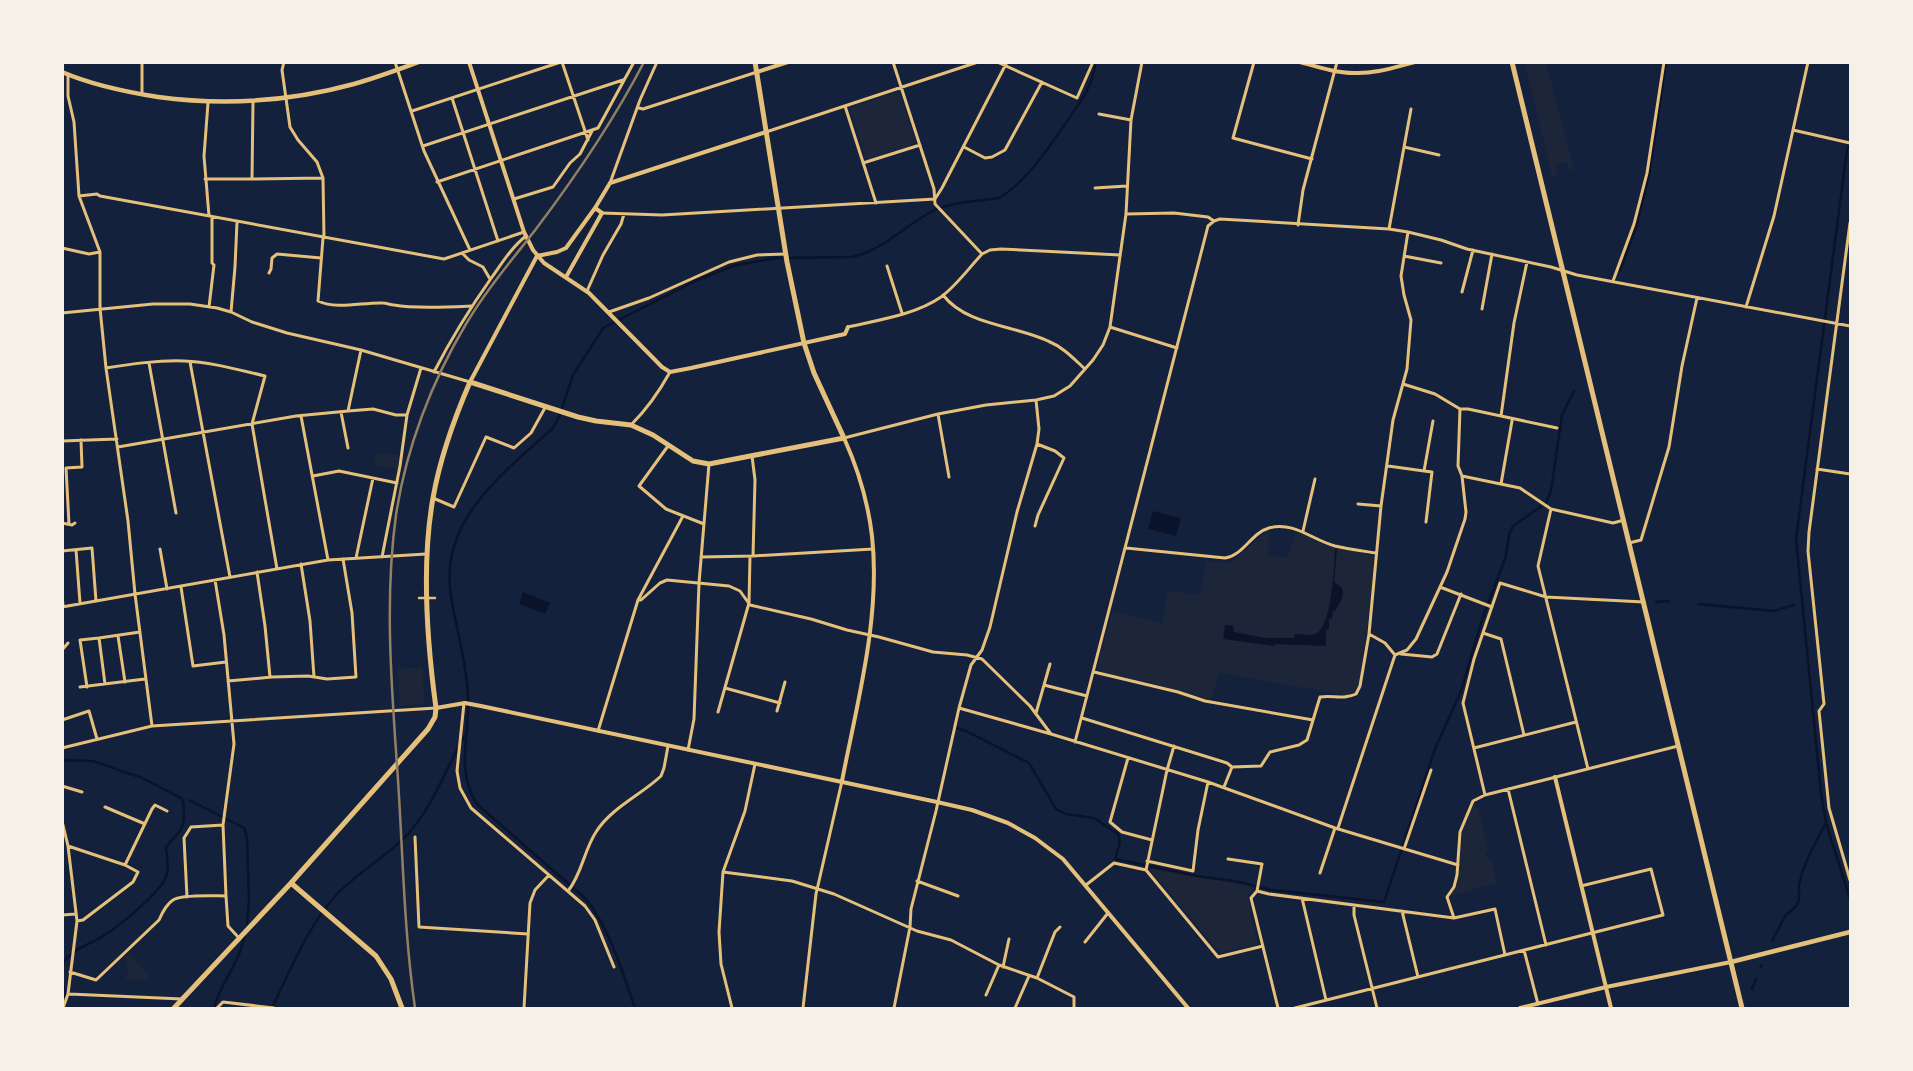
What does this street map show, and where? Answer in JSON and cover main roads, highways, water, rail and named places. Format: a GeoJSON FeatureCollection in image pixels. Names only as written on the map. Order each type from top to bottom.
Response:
{"type":"FeatureCollection","features":[{"type":"Feature","properties":{"kind":"main road"},"geometry":{"type":"LineString","coordinates":[[65,73],[127,92],[208,103],[253,102],[285,98],[353,84],[419,62]]}},
{"type":"Feature","properties":{"kind":"main road"},"geometry":{"type":"LineString","coordinates":[[174,1008],[292,883],[377,784],[428,729],[435,717],[436,708],[426,595],[427,554],[433,498],[451,428],[470,382],[596,422],[631,425],[653,435],[692,462],[708,464],[844,438],[814,373],[804,344],[787,262],[755,62]]}},
{"type":"Feature","properties":{"kind":"main road"},"geometry":{"type":"LineString","coordinates":[[1512,62],[1742,1008]]}},
{"type":"Feature","properties":{"kind":"main road"},"geometry":{"type":"LineString","coordinates":[[292,883],[376,956],[391,979],[402,1008]]}},
{"type":"Feature","properties":{"kind":"main road"},"geometry":{"type":"LineString","coordinates":[[1731,962],[1850,932]]}},
{"type":"Feature","properties":{"kind":"waterway"},"geometry":{"type":"LineString","coordinates":[[635,1008],[609,938],[587,900],[477,804],[470,791],[465,765],[468,711],[467,683],[450,588],[450,562],[457,539],[467,517],[481,497],[498,479],[553,428],[559,417],[573,375],[603,328],[697,280],[736,265],[777,258],[851,257],[872,250],[938,209],[955,204],[999,198],[1020,182],[1057,136],[1085,95],[1092,79],[1096,62]]}},
{"type":"Feature","properties":{"kind":"waterway"},"geometry":{"type":"LineString","coordinates":[[1620,271],[1637,224],[1649,175],[1666,62]]}},
{"type":"Feature","properties":{"kind":"waterway"},"geometry":{"type":"LineString","coordinates":[[1850,143],[1847,150],[1796,539],[1821,793],[1826,823],[1850,899]]}},
{"type":"Feature","properties":{"kind":"waterway"},"geometry":{"type":"LineString","coordinates":[[957,728],[1029,763],[1056,809],[1066,814],[1094,818],[1118,834],[1120,843],[1115,859],[1197,876],[1235,881],[1272,890],[1384,902],[1435,749],[1461,691],[1482,620],[1506,556],[1509,535],[1513,526],[1546,503],[1551,491],[1562,415],[1574,391]]}},
{"type":"Feature","properties":{"kind":"waterway"},"geometry":{"type":"LineString","coordinates":[[1656,602],[1669,601]]}},
{"type":"Feature","properties":{"kind":"waterway"},"geometry":{"type":"LineString","coordinates":[[1698,604],[1774,611],[1794,605]]}},
{"type":"Feature","properties":{"kind":"waterway"},"geometry":{"type":"LineString","coordinates":[[272,1008],[309,933],[327,906],[347,884],[396,846],[413,828],[428,806],[467,732]]}},
{"type":"Feature","properties":{"kind":"waterway"},"geometry":{"type":"LineString","coordinates":[[62,760],[93,761],[142,778],[181,798],[184,813],[181,829],[166,847],[167,874],[158,889],[140,908],[119,925],[75,951],[62,965]]}},
{"type":"Feature","properties":{"kind":"waterway"},"geometry":{"type":"LineString","coordinates":[[189,800],[244,828],[247,837],[249,902],[247,924]]}},
{"type":"Feature","properties":{"kind":"waterway"},"geometry":{"type":"LineString","coordinates":[[1772,941],[1785,916],[1796,906],[1799,900],[1799,885],[1802,873],[1826,823]]}},
{"type":"Feature","properties":{"kind":"waterway"},"geometry":{"type":"LineString","coordinates":[[214,1008],[238,956],[244,937]]}},
{"type":"Feature","properties":{"kind":"waterway"},"geometry":{"type":"LineString","coordinates":[[62,979],[65,994],[62,999]]}},
{"type":"Feature","properties":{"kind":"waterway"},"geometry":{"type":"LineString","coordinates":[[1752,989],[1756,979]]}},
{"type":"Feature","properties":{"kind":"railway"},"geometry":{"type":"LineString","coordinates":[[415,1008],[406,922],[390,647],[392,548],[400,490],[406,465],[422,416],[442,368],[466,324],[491,287],[580,169],[620,106],[644,62]]}}]}
